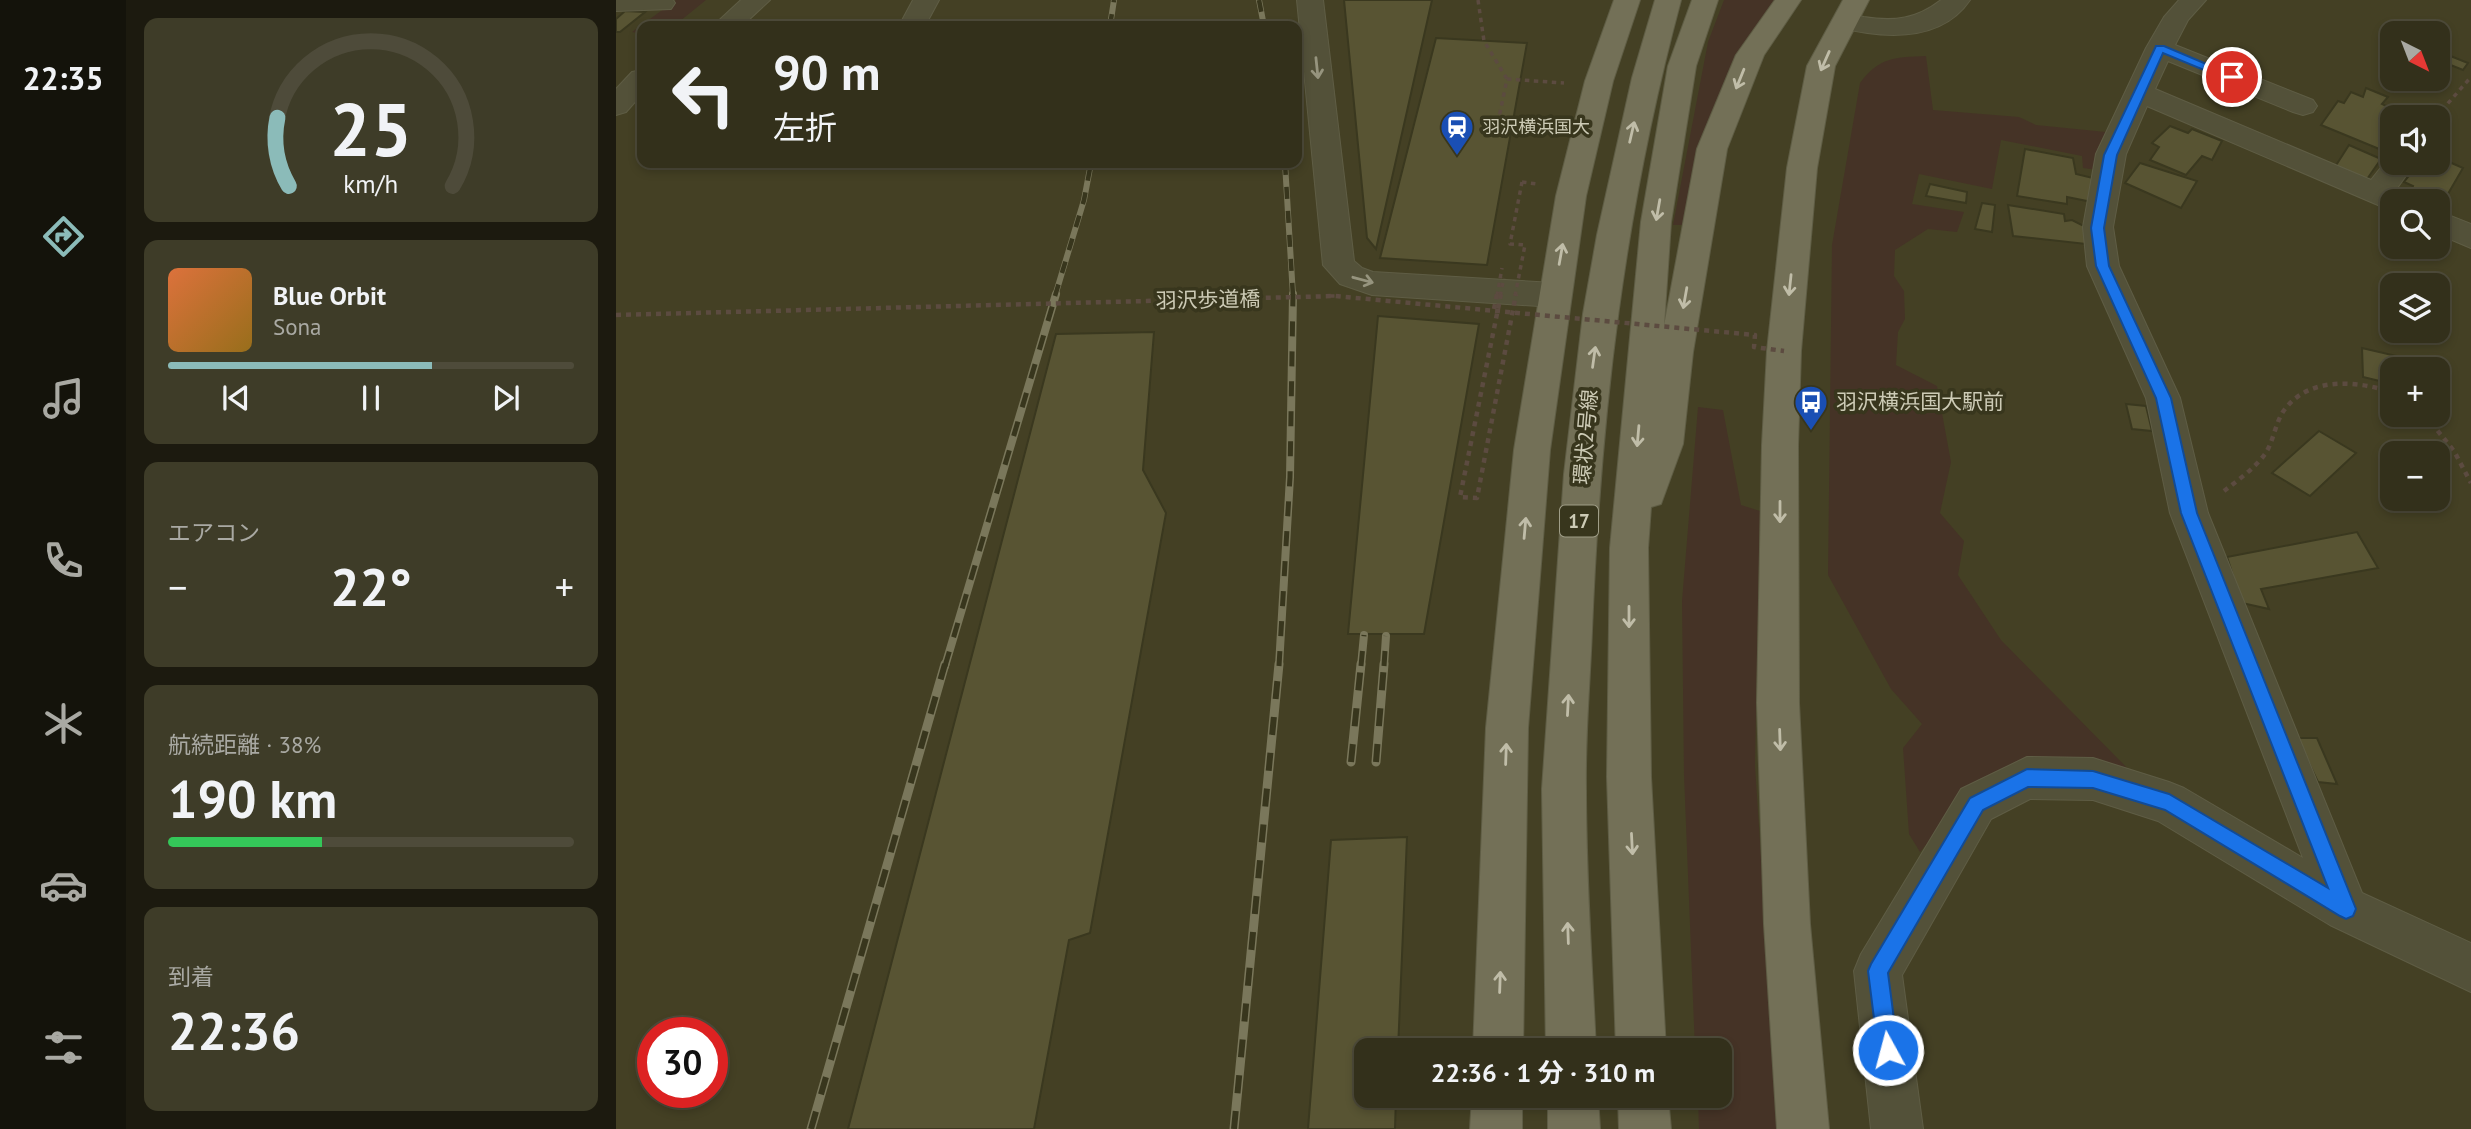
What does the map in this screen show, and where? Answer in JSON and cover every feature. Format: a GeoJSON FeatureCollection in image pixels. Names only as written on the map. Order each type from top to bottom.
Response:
{"type":"FeatureCollection","features":[{"type":"Feature","properties":{"kind":"main road"},"geometry":{"type":"LineString","coordinates":[[1498,1038],[1507,728],[1532,450],[1554,295],[1584,141],[1599,81],[1627,0]]}},
{"type":"Feature","properties":{"kind":"main road","name":"環状2号線"},"geometry":{"type":"LineString","coordinates":[[1571,1038],[1564,808],[1574,576],[1589,394],[1618,194],[1646,73],[1668,0]]}},
{"type":"Feature","properties":{"kind":"main road"},"geometry":{"type":"LineString","coordinates":[[1640,1038],[1629,777],[1629,548],[1656,222],[1682,66],[1705,0]]}},
{"type":"Feature","properties":{"kind":"main road"},"geometry":{"type":"LineString","coordinates":[[1629,548],[1665,444],[1676,352],[1712,149],[1750,55],[1788,0]]}},
{"type":"Feature","properties":{"kind":"main road"},"geometry":{"type":"LineString","coordinates":[[1803,1129],[1787,924],[1779,703],[1780,445],[1784,351],[1805,155],[1821,66],[1851,10]]}},
{"type":"Feature","properties":{"kind":"main road"},"geometry":{"type":"LineString","coordinates":[[1496,1129],[1497,1108]]}},
{"type":"Feature","properties":{"kind":"main road"},"geometry":{"type":"LineString","coordinates":[[1573,1108],[1574,1129]]}},
{"type":"Feature","properties":{"kind":"main road"},"geometry":{"type":"LineString","coordinates":[[1644,1108],[1645,1129]]}},
{"type":"Feature","properties":{"kind":"street"},"geometry":{"type":"LineString","coordinates":[[703,21],[727,0]]}},
{"type":"Feature","properties":{"kind":"street"},"geometry":{"type":"LineString","coordinates":[[732,21],[757,0]]}},
{"type":"Feature","properties":{"kind":"street"},"geometry":{"type":"LineString","coordinates":[[915,21],[926,0]]}},
{"type":"Feature","properties":{"kind":"street"},"geometry":{"type":"LineString","coordinates":[[1310,0],[1339,265],[1351,276],[1372,283],[1554,295]]}},
{"type":"Feature","properties":{"kind":"street"},"geometry":{"type":"LineString","coordinates":[[1851,10],[1877,27],[1910,27],[1927,23],[1957,0]]}},
{"type":"Feature","properties":{"kind":"street"},"geometry":{"type":"LineString","coordinates":[[2193,0],[2177,17],[2160,48],[2110,155],[2098,228],[2103,266],[2163,398],[2191,518],[2346,909]]}},
{"type":"Feature","properties":{"kind":"street"},"geometry":{"type":"LineString","coordinates":[[616,3],[653,1],[662,4]]}},
{"type":"Feature","properties":{"kind":"street"},"geometry":{"type":"LineString","coordinates":[[2160,48],[2303,106]]}},
{"type":"Feature","properties":{"kind":"street"},"geometry":{"type":"LineString","coordinates":[[616,108],[637,84]]}},
{"type":"Feature","properties":{"kind":"street"},"geometry":{"type":"LineString","coordinates":[[2141,93],[2380,196]]}},
{"type":"Feature","properties":{"kind":"street"},"geometry":{"type":"LineString","coordinates":[[616,108],[637,94]]}},
{"type":"Feature","properties":{"kind":"street"},"geometry":{"type":"LineString","coordinates":[[2450,227],[2471,237]]}},
{"type":"Feature","properties":{"kind":"street"},"geometry":{"type":"LineString","coordinates":[[1897,1129],[1878,971],[1976,804],[2027,778],[2093,779],[2169,803],[2346,909],[2471,968]]}},
{"type":"Feature","properties":{"kind":"path"},"geometry":{"type":"LineString","coordinates":[[1478,0],[1484,40],[1507,79],[1496,132]]}},
{"type":"Feature","properties":{"kind":"path"},"geometry":{"type":"LineString","coordinates":[[2446,105],[2471,77]]}},
{"type":"Feature","properties":{"kind":"path"},"geometry":{"type":"LineString","coordinates":[[1507,79],[1568,83]]}},
{"type":"Feature","properties":{"kind":"path"},"geometry":{"type":"LineString","coordinates":[[1504,278],[1460,496],[1477,498],[1525,245],[1510,244],[1521,182],[1537,184]]}},
{"type":"Feature","properties":{"kind":"path"},"geometry":{"type":"LineString","coordinates":[[1494,309],[1502,268]]}},
{"type":"Feature","properties":{"kind":"path","name":"羽沢歩道橋"},"geometry":{"type":"LineString","coordinates":[[616,314],[1335,296],[1755,335],[1754,347],[1784,351]]}},
{"type":"Feature","properties":{"kind":"path"},"geometry":{"type":"LineString","coordinates":[[2191,518],[2255,466],[2266,453],[2285,409],[2305,394],[2323,386],[2346,383],[2370,384],[2380,388]]}},
{"type":"Feature","properties":{"kind":"path"},"geometry":{"type":"LineString","coordinates":[[2435,427],[2454,451],[2471,483]]}},
{"type":"Feature","properties":{"kind":"shaded area"},"geometry":{"type":"Polygon","coordinates":[[[676,0],[706,0],[680,21],[647,21],[676,0]]]}},
{"type":"Feature","properties":{"kind":"shaded area"},"geometry":{"type":"Polygon","coordinates":[[[1724,0],[1778,0],[1719,99],[1682,225],[1673,225],[1708,42],[1724,0]]]}},
{"type":"Feature","properties":{"kind":"shaded area"},"geometry":{"type":"Polygon","coordinates":[[[1926,56],[1933,110],[2019,117],[2036,125],[2106,132],[2097,170],[2083,168],[2082,156],[2001,140],[1992,189],[1919,174],[1912,204],[1964,212],[1957,232],[1928,229],[1895,250],[1894,276],[1904,291],[1905,319],[1898,332],[1896,365],[1937,386],[1951,462],[1940,513],[1964,541],[1958,575],[2001,640],[2141,782],[1966,797],[1920,852],[1909,834],[1903,748],[1922,724],[1891,689],[1828,575],[1832,245],[1860,83],[1881,63],[1926,56]]]}},
{"type":"Feature","properties":{"kind":"shaded area"},"geometry":{"type":"Polygon","coordinates":[[[1698,407],[1723,410],[1741,505],[1760,511],[1755,766],[1779,1129],[1699,1129],[1698,1108],[1732,1108],[1732,1038],[1695,1038],[1684,775],[1682,601],[1698,407]]]}},
{"type":"Feature","properties":{"kind":"building"},"geometry":{"type":"Polygon","coordinates":[[[1344,0],[1432,0],[1376,249],[1367,238],[1344,0]]]}},
{"type":"Feature","properties":{"kind":"building"},"geometry":{"type":"Polygon","coordinates":[[[625,11],[645,12],[620,32],[616,32],[616,19],[625,11]]]}},
{"type":"Feature","properties":{"kind":"building"},"geometry":{"type":"Polygon","coordinates":[[[1436,38],[1527,43],[1487,265],[1380,258],[1436,38]]]}},
{"type":"Feature","properties":{"kind":"building"},"geometry":{"type":"Polygon","coordinates":[[[2450,56],[2468,63],[2463,70],[2450,65],[2450,56]]]}},
{"type":"Feature","properties":{"kind":"building"},"geometry":{"type":"Polygon","coordinates":[[[2366,88],[2388,97],[2382,104],[2384,105],[2380,105],[2380,149],[2321,125],[2338,101],[2344,103],[2351,92],[2363,97],[2366,88]]]}},
{"type":"Feature","properties":{"kind":"building"},"geometry":{"type":"Polygon","coordinates":[[[2170,126],[2188,133],[2192,129],[2222,141],[2212,160],[2202,156],[2186,175],[2150,160],[2159,147],[2152,143],[2170,126]]]}},
{"type":"Feature","properties":{"kind":"building"},"geometry":{"type":"Polygon","coordinates":[[[2349,145],[2380,159],[2365,182],[2333,170],[2349,145]]]}},
{"type":"Feature","properties":{"kind":"building"},"geometry":{"type":"Polygon","coordinates":[[[2025,149],[2073,158],[2076,174],[2097,179],[2092,202],[2067,197],[2067,204],[2017,196],[2025,149]]]}},
{"type":"Feature","properties":{"kind":"building"},"geometry":{"type":"Polygon","coordinates":[[[2450,162],[2463,168],[2450,190],[2412,189],[2413,186],[2404,182],[2410,175],[2450,175],[2450,162]]]}},
{"type":"Feature","properties":{"kind":"building"},"geometry":{"type":"Polygon","coordinates":[[[2140,163],[2197,181],[2181,208],[2125,183],[2140,163]]]}},
{"type":"Feature","properties":{"kind":"building"},"geometry":{"type":"Polygon","coordinates":[[[1930,184],[1967,192],[1966,203],[1926,196],[1930,184]]]}},
{"type":"Feature","properties":{"kind":"building"},"geometry":{"type":"Polygon","coordinates":[[[1982,203],[1995,205],[1992,232],[1975,229],[1982,203]]]}},
{"type":"Feature","properties":{"kind":"building"},"geometry":{"type":"Polygon","coordinates":[[[2008,205],[2064,214],[2065,221],[2072,220],[2086,227],[2086,244],[2013,236],[2008,205]]]}},
{"type":"Feature","properties":{"kind":"building"},"geometry":{"type":"Polygon","coordinates":[[[1378,316],[1479,324],[1424,634],[1348,634],[1378,316]]]}},
{"type":"Feature","properties":{"kind":"building"},"geometry":{"type":"Polygon","coordinates":[[[1154,332],[1143,470],[1166,513],[1090,933],[1069,940],[1034,1129],[848,1129],[1056,334],[1154,332]]]}},
{"type":"Feature","properties":{"kind":"building"},"geometry":{"type":"Polygon","coordinates":[[[2362,348],[2401,357],[2380,357],[2380,381],[2363,377],[2362,348]]]}},
{"type":"Feature","properties":{"kind":"building"},"geometry":{"type":"Polygon","coordinates":[[[2126,404],[2146,406],[2152,431],[2132,429],[2126,404]]]}},
{"type":"Feature","properties":{"kind":"building"},"geometry":{"type":"Polygon","coordinates":[[[2319,431],[2356,453],[2310,496],[2272,473],[2319,431]]]}},
{"type":"Feature","properties":{"kind":"building"},"geometry":{"type":"Polygon","coordinates":[[[2357,532],[2378,568],[2261,589],[2269,609],[2242,603],[2227,557],[2357,532]]]}},
{"type":"Feature","properties":{"kind":"building"},"geometry":{"type":"Polygon","coordinates":[[[2297,738],[2317,738],[2337,784],[2318,782],[2297,738]]]}},
{"type":"Feature","properties":{"kind":"building"},"geometry":{"type":"Polygon","coordinates":[[[1407,837],[1399,1038],[1354,1038],[1354,1108],[1396,1108],[1395,1129],[1308,1129],[1331,840],[1407,837]]]}},
{"type":"Feature","properties":{"kind":"railway"},"geometry":{"type":"LineString","coordinates":[[1111,21],[1114,0]]}},
{"type":"Feature","properties":{"kind":"railway"},"geometry":{"type":"LineString","coordinates":[[1259,0],[1263,21]]}},
{"type":"Feature","properties":{"kind":"railway"},"geometry":{"type":"LineString","coordinates":[[1055,296],[1084,200],[1090,168]]}},
{"type":"Feature","properties":{"kind":"railway"},"geometry":{"type":"LineString","coordinates":[[1285,168],[1293,296]]}},
{"type":"Feature","properties":{"kind":"railway"},"geometry":{"type":"LineString","coordinates":[[945,666],[1056,294]]}},
{"type":"Feature","properties":{"kind":"railway"},"geometry":{"type":"LineString","coordinates":[[1279,666],[1290,477],[1293,296]]}},
{"type":"Feature","properties":{"kind":"railway"},"geometry":{"type":"LineString","coordinates":[[1361,666],[1364,635]]}},
{"type":"Feature","properties":{"kind":"railway"},"geometry":{"type":"LineString","coordinates":[[1384,666],[1386,636]]}},
{"type":"Feature","properties":{"kind":"railway"},"geometry":{"type":"LineString","coordinates":[[811,1129],[945,664]]}},
{"type":"Feature","properties":{"kind":"railway"},"geometry":{"type":"LineString","coordinates":[[1234,1129],[1279,664]]}},
{"type":"Feature","properties":{"kind":"railway"},"geometry":{"type":"LineString","coordinates":[[1351,762],[1361,664]]}},
{"type":"Feature","properties":{"kind":"railway"},"geometry":{"type":"LineString","coordinates":[[1376,762],[1384,664]]}},
{"type":"Feature","properties":{"kind":"place","name":"羽沢横浜国大"},"geometry":{"type":"Point","coordinates":[1457,157]}},
{"type":"Feature","properties":{"kind":"place","name":"羽沢横浜国大駅前"},"geometry":{"type":"Point","coordinates":[1811,432]}},
{"type":"Feature","properties":{"kind":"route"},"geometry":{"type":"LineString","coordinates":[[1888,1050],[1878,971],[1976,804],[2027,778],[2093,779],[2169,803],[2346,909],[2189,513],[2163,398],[2103,266],[2098,228],[2110,155],[2140,96],[2160,48],[2232,77]]}}]}
